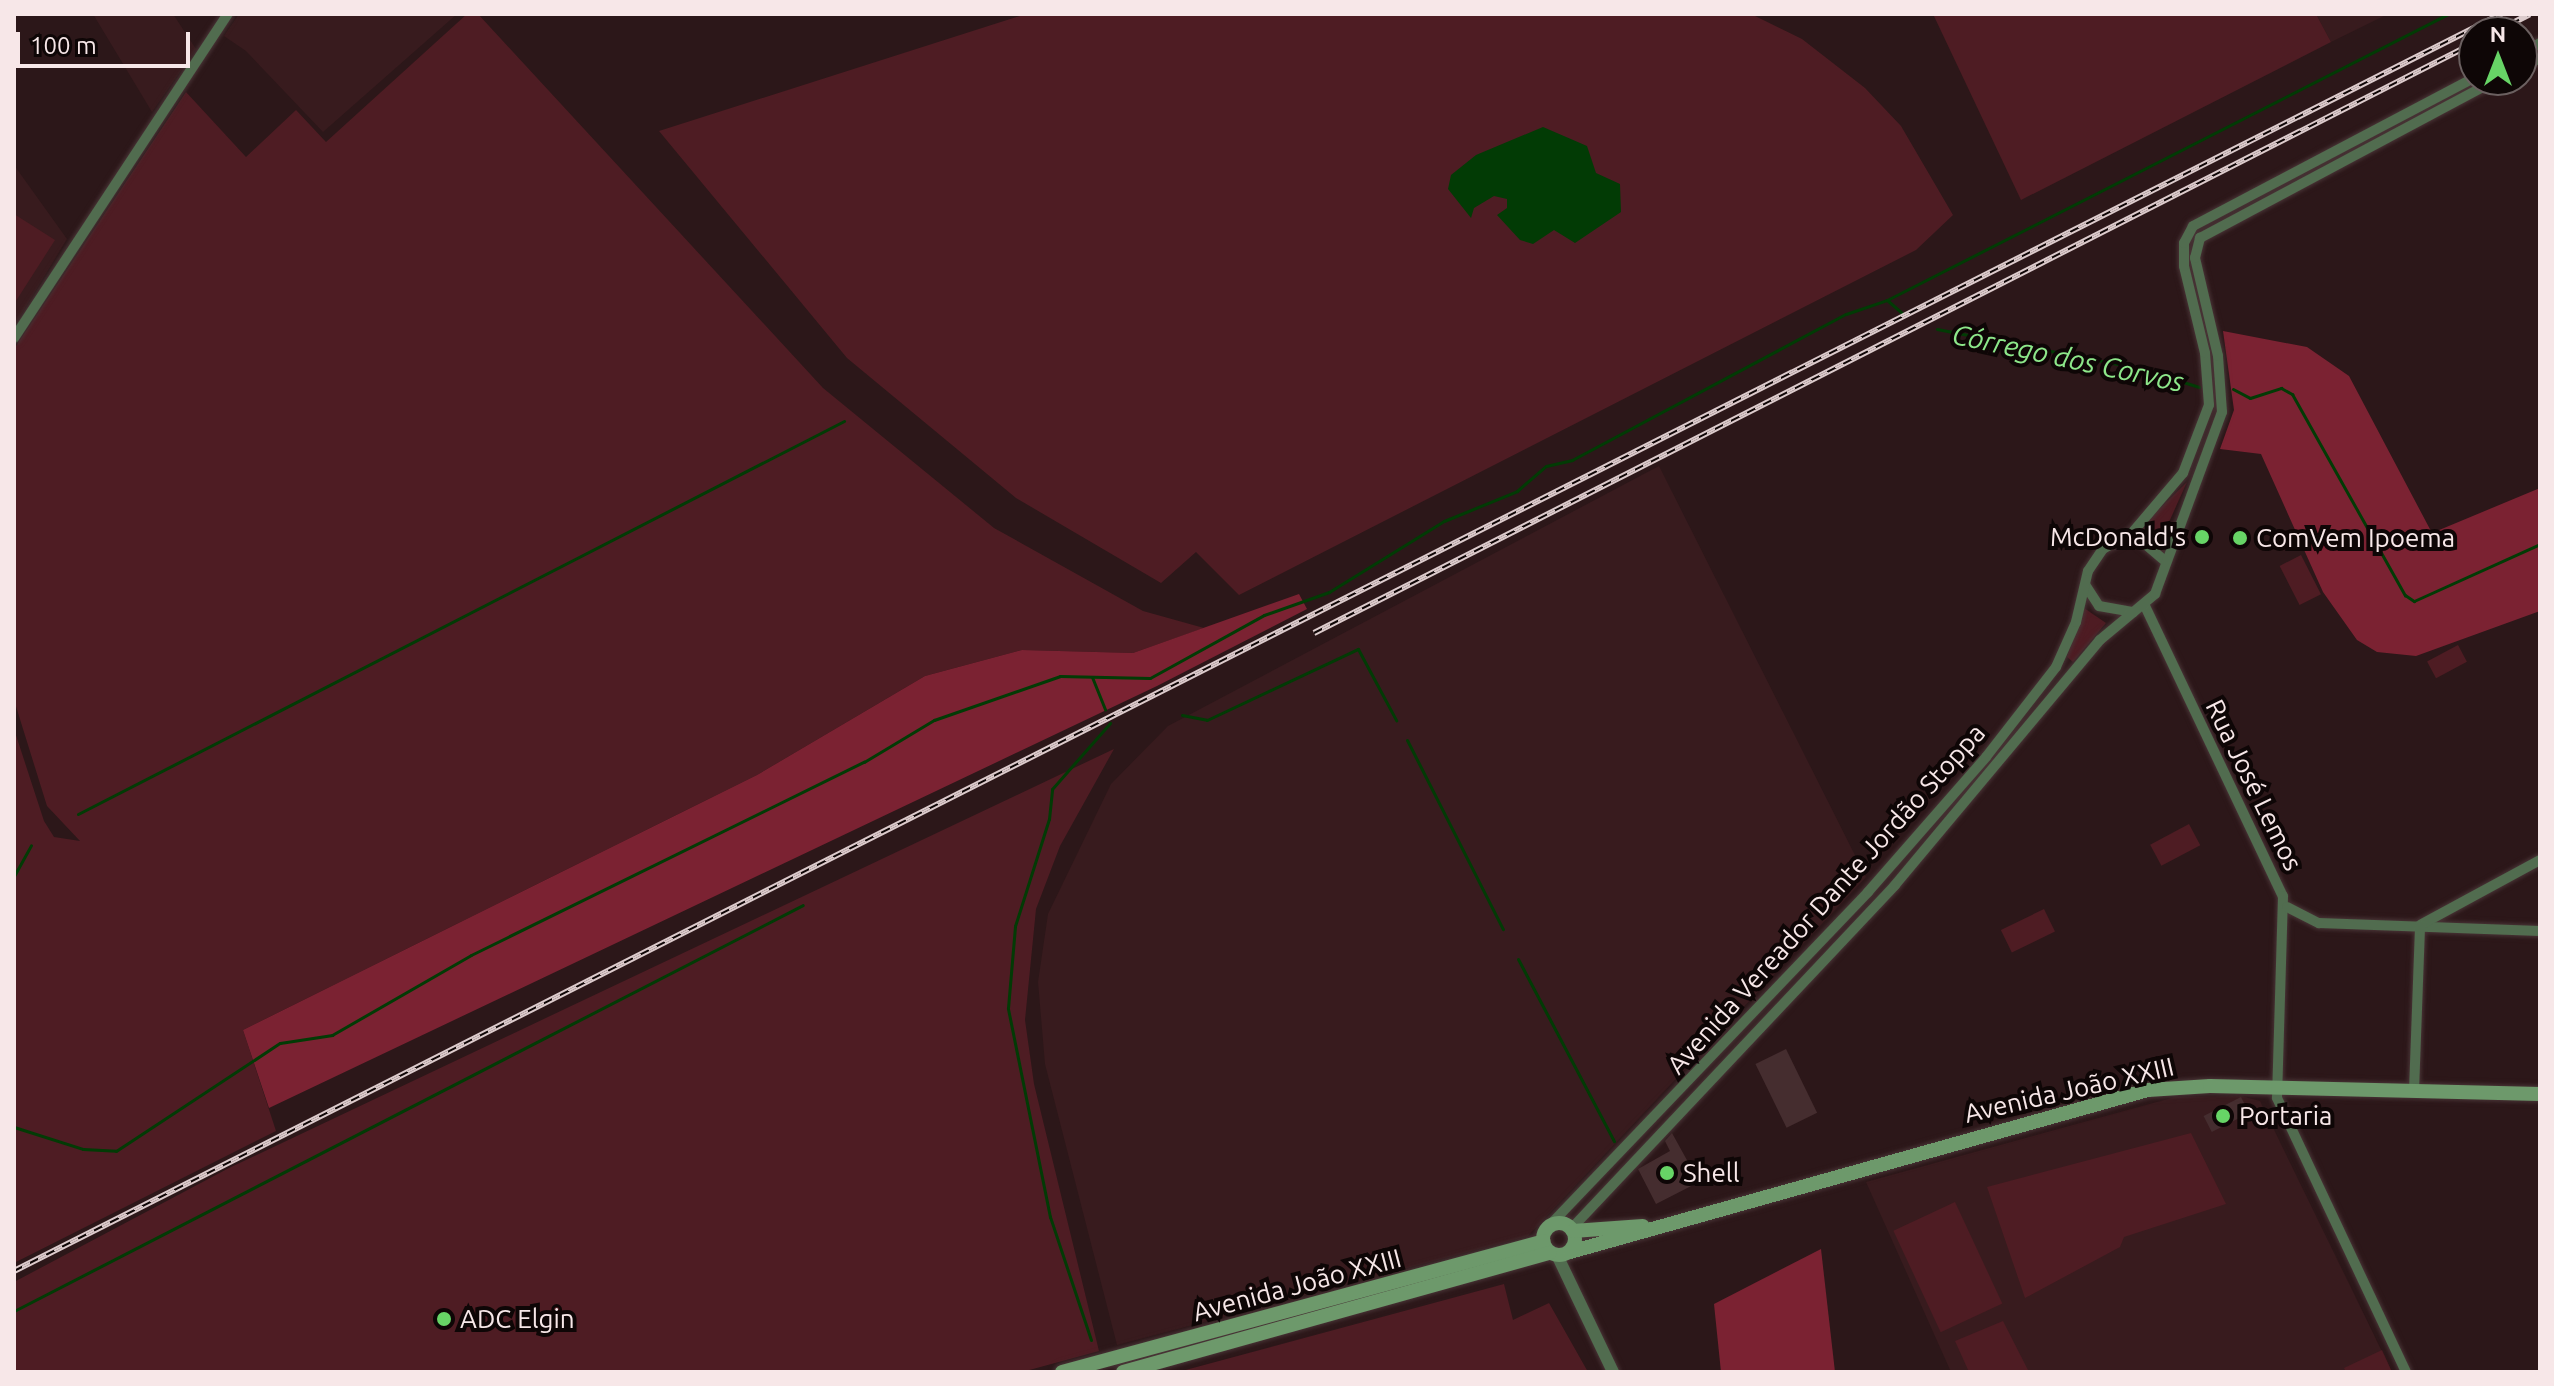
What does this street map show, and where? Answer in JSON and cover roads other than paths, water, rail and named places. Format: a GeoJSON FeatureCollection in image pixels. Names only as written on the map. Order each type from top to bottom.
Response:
{"type":"FeatureCollection","features":[{"type":"Feature","properties":{"kind":"main road","name":"Avenida João XXIII"},"geometry":{"type":"LineString","coordinates":[[1062,1372],[1667,1224],[2148,1090],[2276,1088],[2540,1094]]}},
{"type":"Feature","properties":{"kind":"main road","name":"Avenida João XXIII"},"geometry":{"type":"LineString","coordinates":[[1549,1226],[1572,1230],[1667,1224]]}},
{"type":"Feature","properties":{"kind":"main road"},"geometry":{"type":"LineString","coordinates":[[1549,1226],[1555,1250]]}},
{"type":"Feature","properties":{"kind":"main road"},"geometry":{"type":"LineString","coordinates":[[1555,1250],[1572,1230]]}},
{"type":"Feature","properties":{"kind":"main road","name":"Avenida João XXIII"},"geometry":{"type":"LineString","coordinates":[[1123,1372],[1555,1250]]}},
{"type":"Feature","properties":{"kind":"street"},"geometry":{"type":"LineString","coordinates":[[14,338],[228,14]]}},
{"type":"Feature","properties":{"kind":"street","name":"Avenida Vereador Dante Jordão Stoppa"},"geometry":{"type":"LineString","coordinates":[[1549,1226],[1868,892],[2023,713],[2065,649],[2088,571],[2113,538],[2132,533],[2183,473],[2207,418],[2207,365],[2184,266],[2186,236],[2193,226],[2458,86]]}},
{"type":"Feature","properties":{"kind":"street","name":"Avenida Vereador Dante Jordão Stoppa"},"geometry":{"type":"LineString","coordinates":[[1572,1230],[1895,885],[2100,640],[2140,608],[2163,579],[2164,560],[2222,412],[2218,356],[2195,248],[2224,220],[2465,96]]}},
{"type":"Feature","properties":{"kind":"street"},"geometry":{"type":"LineString","coordinates":[[2132,533],[2164,560]]}},
{"type":"Feature","properties":{"kind":"street"},"geometry":{"type":"LineString","coordinates":[[2088,571],[2086,586],[2099,606],[2140,608]]}},
{"type":"Feature","properties":{"kind":"street","name":"Rua José Lemos"},"geometry":{"type":"LineString","coordinates":[[2140,608],[2287,907],[2276,1088]]}},
{"type":"Feature","properties":{"kind":"street"},"geometry":{"type":"LineString","coordinates":[[2420,925],[2540,860]]}},
{"type":"Feature","properties":{"kind":"street"},"geometry":{"type":"LineString","coordinates":[[2287,907],[2319,923],[2540,931]]}},
{"type":"Feature","properties":{"kind":"street"},"geometry":{"type":"LineString","coordinates":[[2414,1091],[2420,925]]}},
{"type":"Feature","properties":{"kind":"street"},"geometry":{"type":"LineString","coordinates":[[2276,1088],[2406,1372]]}},
{"type":"Feature","properties":{"kind":"street"},"geometry":{"type":"LineString","coordinates":[[1555,1250],[1613,1372]]}},
{"type":"Feature","properties":{"kind":"waterway"},"geometry":{"type":"LineString","coordinates":[[14,1127],[83,1149],[116,1151],[280,1043],[332,1035],[471,955],[864,762],[934,720],[1060,676],[1150,678],[1264,615],[1329,592],[1444,521],[1517,491],[1546,466],[1572,460],[1846,314],[1887,300],[2448,14]]}},
{"type":"Feature","properties":{"kind":"waterway","name":"Córrego dos Corvos"},"geometry":{"type":"LineString","coordinates":[[1887,300],[1902,313]]}},
{"type":"Feature","properties":{"kind":"waterway","name":"Córrego dos Corvos"},"geometry":{"type":"LineString","coordinates":[[1937,329],[2138,368],[2199,387]]}},
{"type":"Feature","properties":{"kind":"waterway","name":"Córrego dos Corvos"},"geometry":{"type":"LineString","coordinates":[[2233,389],[2250,398],[2281,388],[2292,394],[2405,595],[2414,601],[2540,544]]}},
{"type":"Feature","properties":{"kind":"waterway"},"geometry":{"type":"LineString","coordinates":[[78,814],[844,421]]}},
{"type":"Feature","properties":{"kind":"waterway"},"geometry":{"type":"LineString","coordinates":[[1182,715],[1207,720],[1358,649],[1396,720]]}},
{"type":"Feature","properties":{"kind":"waterway"},"geometry":{"type":"LineString","coordinates":[[1092,677],[1105,710]]}},
{"type":"Feature","properties":{"kind":"waterway"},"geometry":{"type":"LineString","coordinates":[[1091,1340],[1050,1217],[1008,1008],[1015,926],[1049,819],[1052,789],[1110,723]]}},
{"type":"Feature","properties":{"kind":"waterway"},"geometry":{"type":"LineString","coordinates":[[1407,740],[1503,929]]}},
{"type":"Feature","properties":{"kind":"waterway"},"geometry":{"type":"LineString","coordinates":[[14,876],[31,845]]}},
{"type":"Feature","properties":{"kind":"waterway"},"geometry":{"type":"LineString","coordinates":[[14,1311],[803,905]]}},
{"type":"Feature","properties":{"kind":"waterway"},"geometry":{"type":"LineString","coordinates":[[1518,959],[1614,1141]]}},
{"type":"Feature","properties":{"kind":"railway"},"geometry":{"type":"LineString","coordinates":[[14,1271],[2501,14]]}},
{"type":"Feature","properties":{"kind":"railway"},"geometry":{"type":"LineString","coordinates":[[2526,16],[2530,14]]}},
{"type":"Feature","properties":{"kind":"railway"},"geometry":{"type":"LineString","coordinates":[[1314,633],[2458,51]]}},
{"type":"Feature","properties":{"kind":"place","name":"McDonald's"},"geometry":{"type":"Point","coordinates":[2202,537]}},
{"type":"Feature","properties":{"kind":"place","name":"ComVem Ipoema"},"geometry":{"type":"Point","coordinates":[2240,538]}},
{"type":"Feature","properties":{"kind":"place","name":"Portaria"},"geometry":{"type":"Point","coordinates":[2223,1116]}},
{"type":"Feature","properties":{"kind":"place","name":"Shell"},"geometry":{"type":"Point","coordinates":[1667,1173]}},
{"type":"Feature","properties":{"kind":"place","name":"ADC Elgin"},"geometry":{"type":"Point","coordinates":[444,1319]}}]}
